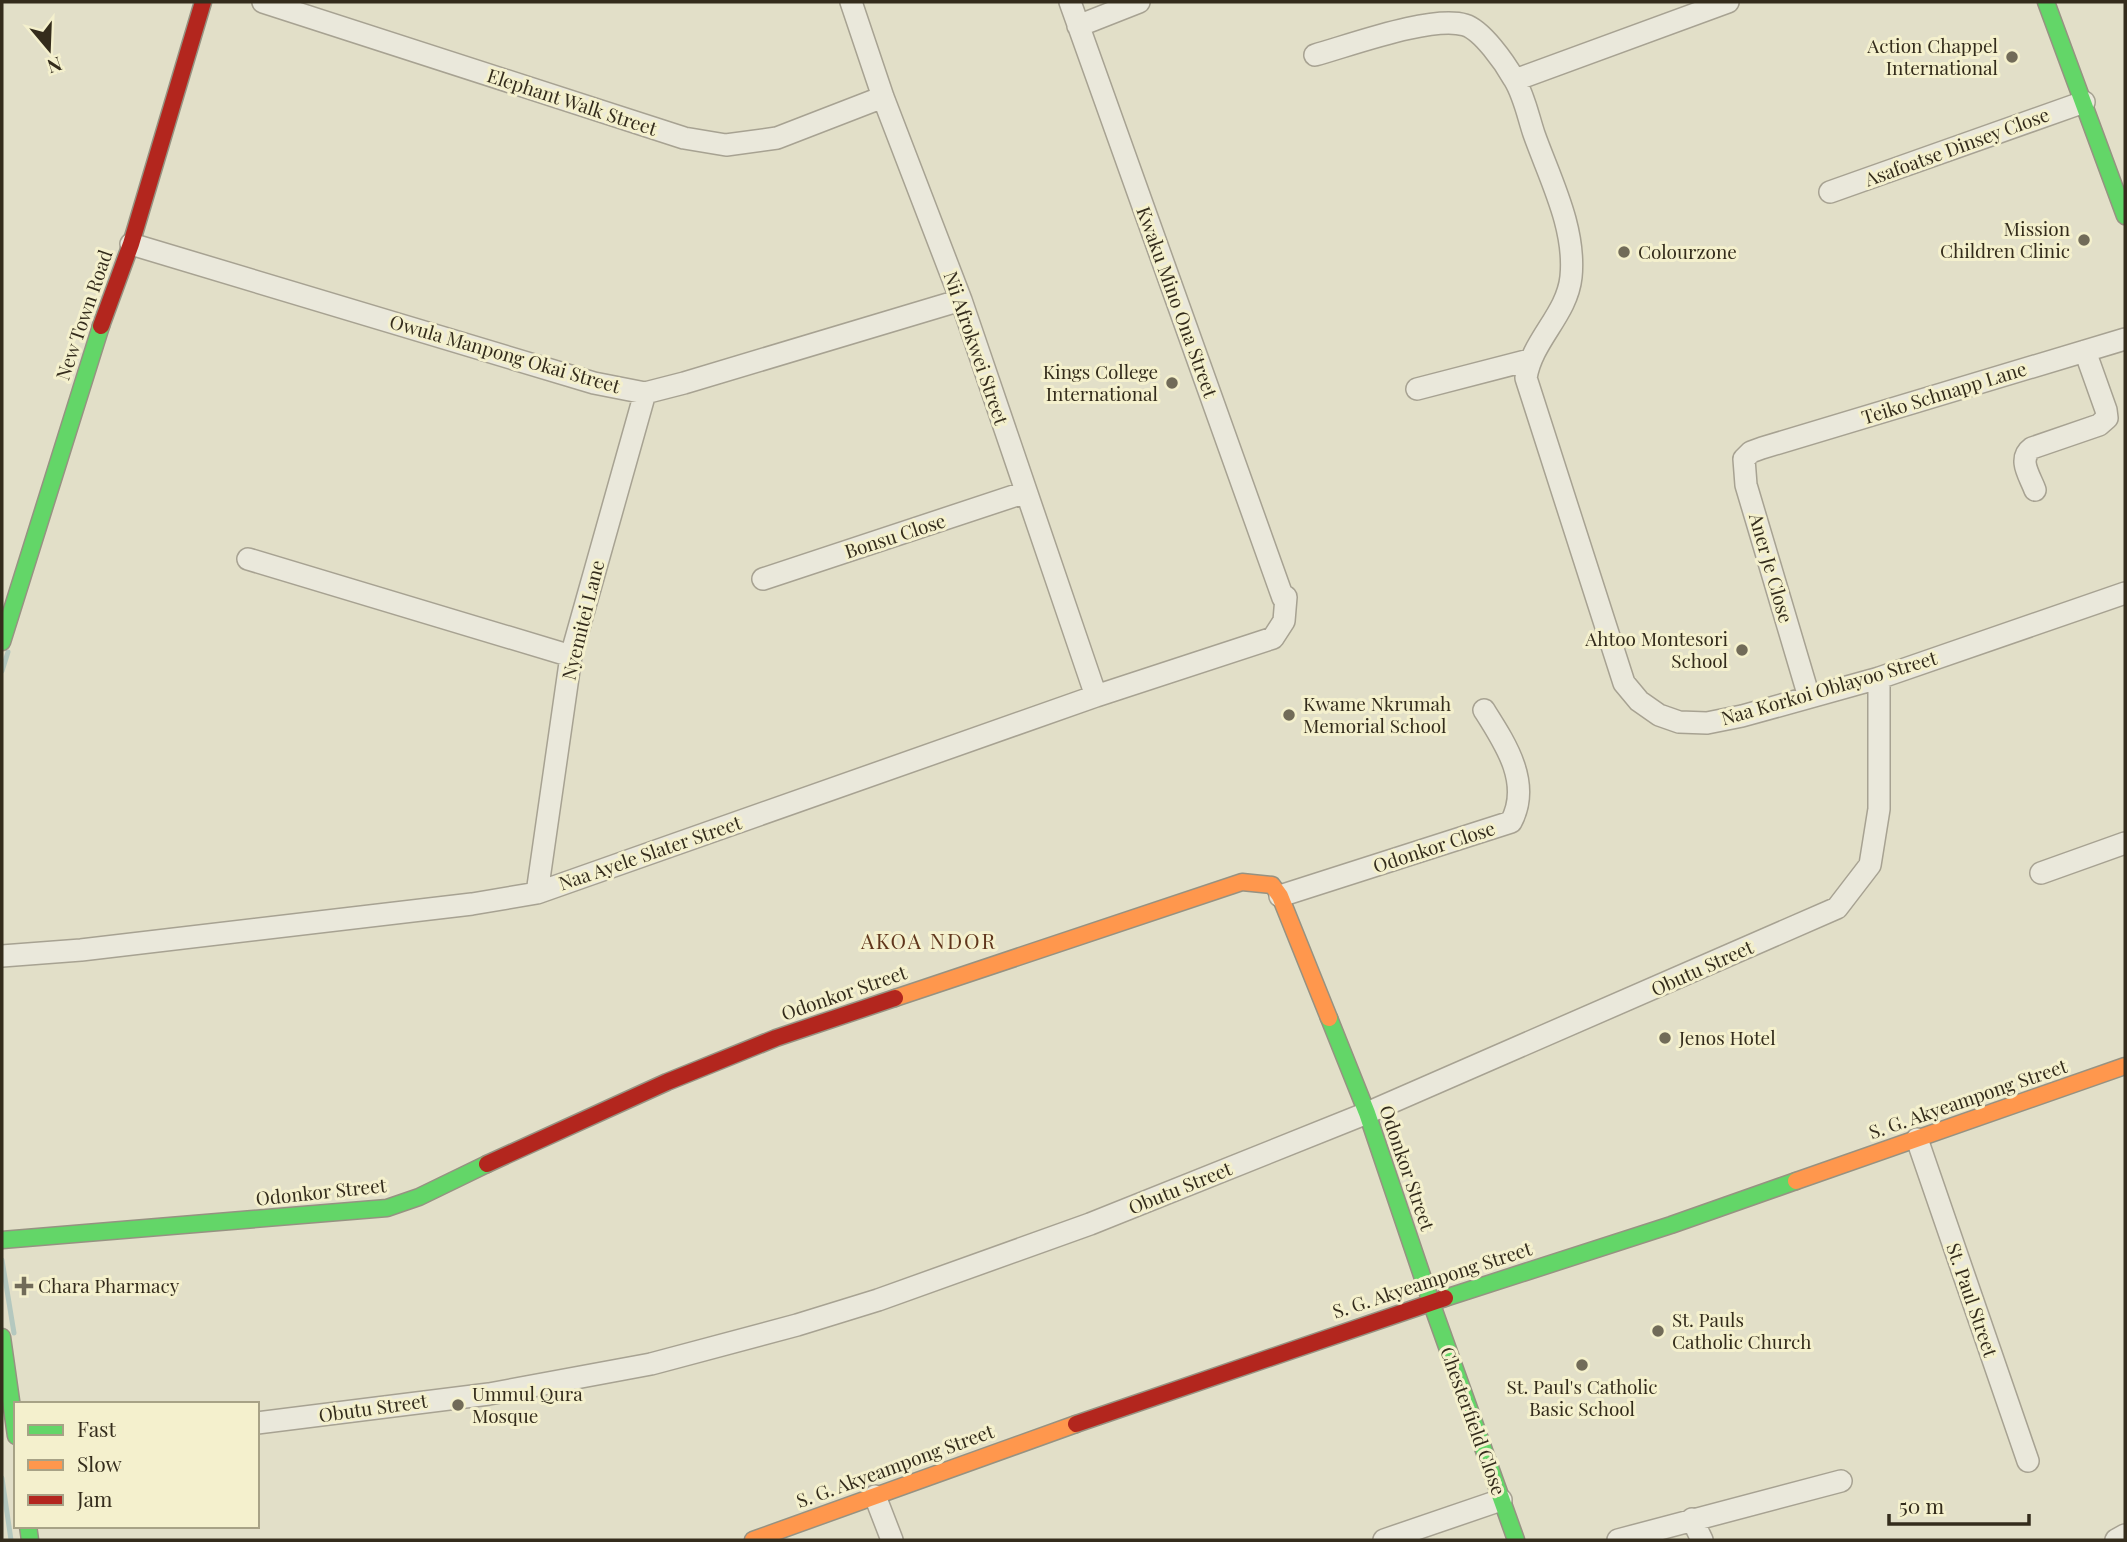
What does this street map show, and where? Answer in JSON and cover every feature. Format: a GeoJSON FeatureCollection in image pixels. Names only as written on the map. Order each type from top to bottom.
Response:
{"type":"FeatureCollection","features":[{"type":"Feature","properties":{"kind":"street","name":"New Town Road"},"geometry":{"type":"LineString","coordinates":[[2,642],[7,611],[98,333],[131,244],[203,2]]}},
{"type":"Feature","properties":{"kind":"street","name":"Elephant Walk Street"},"geometry":{"type":"LineString","coordinates":[[263,2],[684,138],[726,145],[777,138],[883,97]]}},
{"type":"Feature","properties":{"kind":"street","name":"Nii Afrokwei Street"},"geometry":{"type":"LineString","coordinates":[[851,2],[883,97],[961,300],[1096,696]]}},
{"type":"Feature","properties":{"kind":"street","name":"Kwaku Mino Ona Street"},"geometry":{"type":"LineString","coordinates":[[1070,2],[1283,598],[1286,597],[1284,621],[1273,638]]}},
{"type":"Feature","properties":{"kind":"street"},"geometry":{"type":"LineString","coordinates":[[1079,26],[1139,2]]}},
{"type":"Feature","properties":{"kind":"street"},"geometry":{"type":"LineString","coordinates":[[1515,80],[1728,2]]}},
{"type":"Feature","properties":{"kind":"street"},"geometry":{"type":"LineString","coordinates":[[2046,2],[2125,216]]}},
{"type":"Feature","properties":{"kind":"street"},"geometry":{"type":"LineString","coordinates":[[1315,55],[1424,24],[1446,22],[1467,25],[1481,34],[1515,80],[1567,227],[1572,254],[1571,279],[1565,302],[1529,360],[1417,389]]}},
{"type":"Feature","properties":{"kind":"street","name":"Asafoatse Dinsey Close"},"geometry":{"type":"LineString","coordinates":[[1830,192],[2084,102]]}},
{"type":"Feature","properties":{"kind":"street","name":"Owula Manpong Okai Street"},"geometry":{"type":"LineString","coordinates":[[131,244],[594,383],[645,393],[961,300]]}},
{"type":"Feature","properties":{"kind":"street","name":"Teiko Schnapp Lane"},"geometry":{"type":"LineString","coordinates":[[1762,448],[2125,339]]}},
{"type":"Feature","properties":{"kind":"street"},"geometry":{"type":"LineString","coordinates":[[2035,490],[2024,460],[2026,453],[2032,448],[2099,425],[2107,418],[2085,351]]}},
{"type":"Feature","properties":{"kind":"street","name":"Naa Korkoi Oblayoo Street"},"geometry":{"type":"LineString","coordinates":[[1529,360],[1526,377],[1624,683],[1639,701],[1659,715],[1679,722],[1707,723],[1742,716],[1879,678],[2125,593]]}},
{"type":"Feature","properties":{"kind":"street","name":"Nyemitei Lane"},"geometry":{"type":"LineString","coordinates":[[537,893],[571,656],[645,393]]}},
{"type":"Feature","properties":{"kind":"street","name":"Aner Je Close"},"geometry":{"type":"LineString","coordinates":[[1762,448],[1751,452],[1744,459],[1743,468],[1809,697]]}},
{"type":"Feature","properties":{"kind":"street","name":"Bonsu Close"},"geometry":{"type":"LineString","coordinates":[[763,579],[1026,492]]}},
{"type":"Feature","properties":{"kind":"street"},"geometry":{"type":"LineString","coordinates":[[247,559],[571,656]]}},
{"type":"Feature","properties":{"kind":"street","name":"Naa Ayele Slater Street"},"geometry":{"type":"LineString","coordinates":[[2,956],[94,948],[472,904],[537,893],[1096,696],[1273,638]]}},
{"type":"Feature","properties":{"kind":"street","name":"Obutu Street"},"geometry":{"type":"LineString","coordinates":[[259,1423],[502,1391],[650,1364],[797,1325],[878,1300],[1090,1224],[1367,1113],[1837,908],[1870,865],[1879,809],[1879,678]]}},
{"type":"Feature","properties":{"kind":"street","name":"Odonkor Close"},"geometry":{"type":"LineString","coordinates":[[1280,896],[1511,822],[1517,811],[1516,767],[1508,748],[1484,710]]}},
{"type":"Feature","properties":{"kind":"street"},"geometry":{"type":"LineString","coordinates":[[2041,873],[2125,842]]}},
{"type":"Feature","properties":{"kind":"street","name":"Odonkor Street"},"geometry":{"type":"LineString","coordinates":[[2,1240],[387,1208],[419,1197],[667,1082],[776,1038],[1242,882],[1272,884],[1280,896],[1367,1113],[1431,1302]]}},
{"type":"Feature","properties":{"kind":"street","name":"S. G. Akyeampong Street"},"geometry":{"type":"LineString","coordinates":[[753,1540],[1171,1390],[1671,1225],[2125,1066]]}},
{"type":"Feature","properties":{"kind":"street","name":"St. Paul Street"},"geometry":{"type":"LineString","coordinates":[[1917,1139],[2028,1461]]}},
{"type":"Feature","properties":{"kind":"street","name":"Chesterfield Close"},"geometry":{"type":"LineString","coordinates":[[1431,1302],[1516,1540]]}},
{"type":"Feature","properties":{"kind":"street"},"geometry":{"type":"LineString","coordinates":[[2,1337],[14,1422]]}},
{"type":"Feature","properties":{"kind":"street"},"geometry":{"type":"LineString","coordinates":[[1618,1540],[1841,1481]]}},
{"type":"Feature","properties":{"kind":"street"},"geometry":{"type":"LineString","coordinates":[[875,1496],[892,1540]]}},
{"type":"Feature","properties":{"kind":"street"},"geometry":{"type":"LineString","coordinates":[[1384,1540],[1501,1500]]}},
{"type":"Feature","properties":{"kind":"street"},"geometry":{"type":"LineString","coordinates":[[1692,1519],[1702,1540]]}},
{"type":"Feature","properties":{"kind":"street"},"geometry":{"type":"LineString","coordinates":[[2116,1540],[2125,1535]]}},
{"type":"Feature","properties":{"kind":"waterway"},"geometry":{"type":"LineString","coordinates":[[2,671],[8,652]]}},
{"type":"Feature","properties":{"kind":"waterway"},"geometry":{"type":"LineString","coordinates":[[2,1260],[14,1333]]}},
{"type":"Feature","properties":{"kind":"waterway"},"geometry":{"type":"LineString","coordinates":[[2,1478],[11,1540]]}},
{"type":"Feature","properties":{"kind":"traffic: fast"},"geometry":{"type":"LineString","coordinates":[[2046,2],[2125,216]]}},
{"type":"Feature","properties":{"kind":"traffic: fast"},"geometry":{"type":"LineString","coordinates":[[2,642],[101,326]]}},
{"type":"Feature","properties":{"kind":"traffic: fast"},"geometry":{"type":"LineString","coordinates":[[1329,1018],[1367,1113],[1516,1540]]}},
{"type":"Feature","properties":{"kind":"traffic: fast"},"geometry":{"type":"LineString","coordinates":[[2,1240],[387,1208],[419,1197],[487,1164]]}},
{"type":"Feature","properties":{"kind":"traffic: fast"},"geometry":{"type":"LineString","coordinates":[[1445,1298],[1671,1225],[1796,1181]]}},
{"type":"Feature","properties":{"kind":"traffic: fast"},"geometry":{"type":"LineString","coordinates":[[2,1337],[14,1422]]}},
{"type":"Feature","properties":{"kind":"traffic: fast"},"geometry":{"type":"LineString","coordinates":[[28,1528],[30,1540]]}},
{"type":"Feature","properties":{"kind":"traffic: slow"},"geometry":{"type":"LineString","coordinates":[[895,998],[1242,882],[1272,885],[1280,896],[1329,1018]]}},
{"type":"Feature","properties":{"kind":"traffic: slow"},"geometry":{"type":"LineString","coordinates":[[1796,1181],[2125,1066]]}},
{"type":"Feature","properties":{"kind":"traffic: slow"},"geometry":{"type":"LineString","coordinates":[[753,1540],[1076,1424]]}},
{"type":"Feature","properties":{"kind":"traffic: jam"},"geometry":{"type":"LineString","coordinates":[[101,326],[131,244],[203,2]]}},
{"type":"Feature","properties":{"kind":"traffic: jam"},"geometry":{"type":"LineString","coordinates":[[487,1164],[667,1082],[776,1038],[895,998]]}},
{"type":"Feature","properties":{"kind":"traffic: jam"},"geometry":{"type":"LineString","coordinates":[[1076,1424],[1445,1298]]}},
{"type":"Feature","properties":{"kind":"place","name":"Action Chappel International"},"geometry":{"type":"Point","coordinates":[2012,57]}},
{"type":"Feature","properties":{"kind":"place","name":"Mission Children Clinic"},"geometry":{"type":"Point","coordinates":[2084,240]}},
{"type":"Feature","properties":{"kind":"place","name":"Colourzone"},"geometry":{"type":"Point","coordinates":[1624,252]}},
{"type":"Feature","properties":{"kind":"place","name":"Kings College International"},"geometry":{"type":"Point","coordinates":[1172,383]}},
{"type":"Feature","properties":{"kind":"place","name":"Ahtoo Montesori School"},"geometry":{"type":"Point","coordinates":[1742,650]}},
{"type":"Feature","properties":{"kind":"place","name":"Kwame Nkrumah Memorial School"},"geometry":{"type":"Point","coordinates":[1289,715]}},
{"type":"Feature","properties":{"kind":"place","name":"Jenos Hotel"},"geometry":{"type":"Point","coordinates":[1665,1038]}},
{"type":"Feature","properties":{"kind":"place","name":"Chara Pharmacy"},"geometry":{"type":"Point","coordinates":[24,1286]}},
{"type":"Feature","properties":{"kind":"place","name":"St. Pauls Catholic Church"},"geometry":{"type":"Point","coordinates":[1658,1331]}},
{"type":"Feature","properties":{"kind":"place","name":"St. Paul's Catholic Basic School"},"geometry":{"type":"Point","coordinates":[1582,1365]}},
{"type":"Feature","properties":{"kind":"place","name":"Ummul Qura Mosque"},"geometry":{"type":"Point","coordinates":[458,1405]}},
{"type":"Feature","properties":{"kind":"district","name":"AKOA NDOR"},"geometry":{"type":"Point","coordinates":[929,942]}}]}
